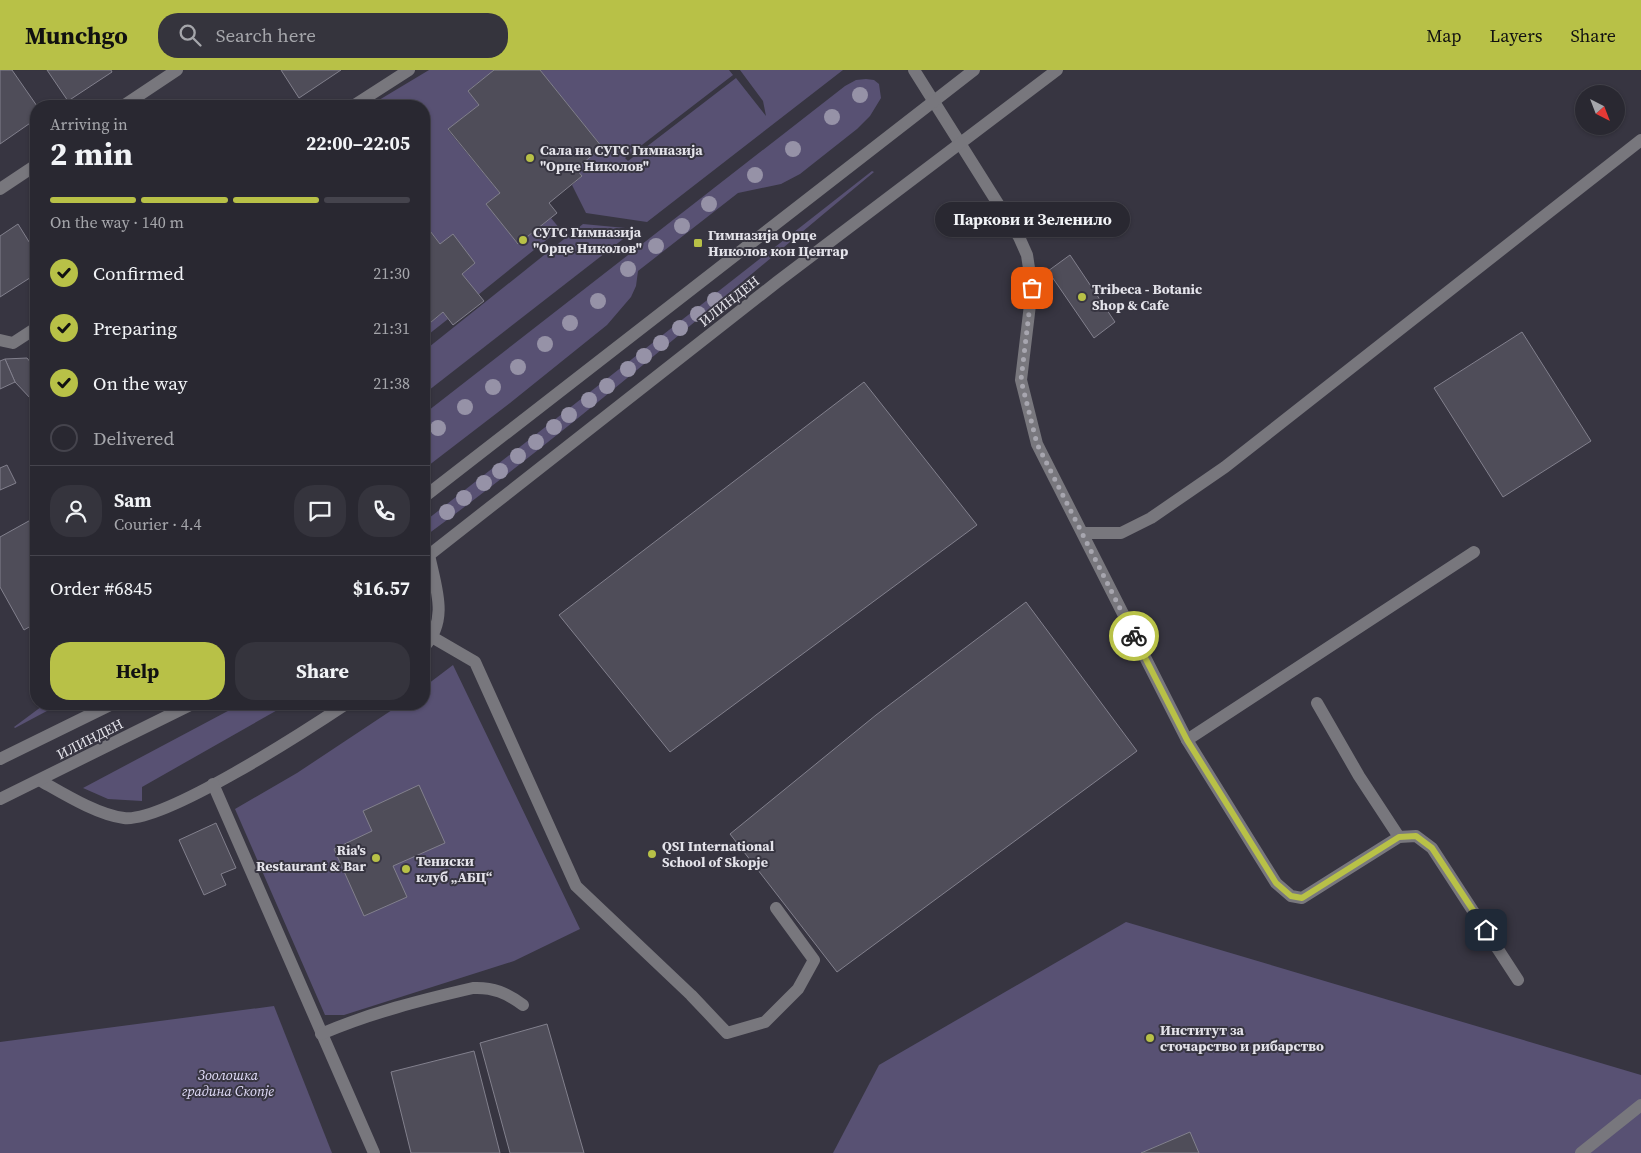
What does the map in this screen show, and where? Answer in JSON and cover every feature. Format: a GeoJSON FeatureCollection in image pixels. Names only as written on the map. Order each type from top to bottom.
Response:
{"type":"FeatureCollection","features":[{"type":"Feature","properties":{"kind":"street"},"geometry":{"type":"LineString","coordinates":[[133,100],[177,70]]}},
{"type":"Feature","properties":{"kind":"street"},"geometry":{"type":"LineString","coordinates":[[914,70],[1019,237],[1027,256],[1032,288],[1021,380],[1037,444],[1084,533],[1187,740],[1276,883],[1291,896],[1302,898],[1399,837],[1416,836],[1432,848],[1518,980]]}},
{"type":"Feature","properties":{"kind":"street"},"geometry":{"type":"LineString","coordinates":[[430,492],[974,70]]}},
{"type":"Feature","properties":{"kind":"street","name":"ИЛИНДЕН"},"geometry":{"type":"LineString","coordinates":[[430,554],[770,288],[1057,70]]}},
{"type":"Feature","properties":{"kind":"street"},"geometry":{"type":"LineString","coordinates":[[362,100],[403,71]]}},
{"type":"Feature","properties":{"kind":"street"},"geometry":{"type":"LineString","coordinates":[[1084,533],[1121,533],[1152,518],[1225,467],[1641,140]]}},
{"type":"Feature","properties":{"kind":"street"},"geometry":{"type":"LineString","coordinates":[[0,189],[30,169]]}},
{"type":"Feature","properties":{"kind":"street"},"geometry":{"type":"LineString","coordinates":[[0,340],[13,343],[30,332]]}},
{"type":"Feature","properties":{"kind":"street"},"geometry":{"type":"LineString","coordinates":[[1187,740],[1474,552]]}},
{"type":"Feature","properties":{"kind":"street"},"geometry":{"type":"LineString","coordinates":[[430,574],[440,616],[430,638]]}},
{"type":"Feature","properties":{"kind":"street"},"geometry":{"type":"LineString","coordinates":[[430,643],[476,662],[576,886],[691,995],[727,1033],[765,1022],[798,989],[814,960],[776,908]]}},
{"type":"Feature","properties":{"kind":"street"},"geometry":{"type":"LineString","coordinates":[[1317,703],[1359,776],[1399,837]]}},
{"type":"Feature","properties":{"kind":"street","name":"ИЛИНДЕН"},"geometry":{"type":"LineString","coordinates":[[0,759],[100,710]]}},
{"type":"Feature","properties":{"kind":"street","name":"ИЛИНДЕН"},"geometry":{"type":"LineString","coordinates":[[0,799],[41,781],[180,710]]}},
{"type":"Feature","properties":{"kind":"street"},"geometry":{"type":"LineString","coordinates":[[41,781],[108,814],[134,819],[156,814],[271,751],[336,710]]}},
{"type":"Feature","properties":{"kind":"street"},"geometry":{"type":"LineString","coordinates":[[213,784],[374,1153]]}},
{"type":"Feature","properties":{"kind":"street"},"geometry":{"type":"LineString","coordinates":[[321,1034],[395,1007],[473,988],[486,987],[500,991],[523,1005]]}},
{"type":"Feature","properties":{"kind":"street"},"geometry":{"type":"LineString","coordinates":[[1581,1153],[1641,1106]]}},
{"type":"Feature","properties":{"kind":"green space"},"geometry":{"type":"Polygon","coordinates":[[[429,70],[494,70],[468,91],[479,105],[448,130],[500,193],[486,204],[518,244],[551,218],[560,229],[478,295],[462,274],[475,263],[453,235],[440,244],[430,231],[430,100],[379,100],[429,70]]]}},
{"type":"Feature","properties":{"kind":"green space"},"geometry":{"type":"Polygon","coordinates":[[[540,70],[729,70],[733,75],[625,158],[628,161],[736,78],[766,116],[763,101],[740,70],[843,70],[647,222],[586,213],[572,185],[582,176],[576,169],[602,147],[540,70]]]}},
{"type":"Feature","properties":{"kind":"green space"},"geometry":{"type":"Polygon","coordinates":[[[856,80],[874,80],[879,84],[881,98],[870,116],[857,129],[800,174],[781,184],[738,193],[638,271],[636,286],[631,297],[607,325],[430,464],[430,409],[845,86],[856,80]]]}},
{"type":"Feature","properties":{"kind":"green space"},"geometry":{"type":"Polygon","coordinates":[[[872,171],[874,172],[596,404],[430,533],[430,517],[872,171]]]}},
{"type":"Feature","properties":{"kind":"green space"},"geometry":{"type":"Polygon","coordinates":[[[583,224],[636,229],[430,389],[430,346],[583,224]]]}},
{"type":"Feature","properties":{"kind":"green space"},"geometry":{"type":"Polygon","coordinates":[[[443,312],[448,319],[430,333],[430,323],[443,312]]]}},
{"type":"Feature","properties":{"kind":"green space","name":"Тениски клуб „АБЦ“"},"geometry":{"type":"Polygon","coordinates":[[[453,665],[580,929],[514,961],[344,1015],[325,1015],[235,809],[297,773],[392,710],[430,710],[430,682],[453,665]]]}},
{"type":"Feature","properties":{"kind":"green space"},"geometry":{"type":"Polygon","coordinates":[[[37,710],[49,710],[15,728],[37,710]]]}},
{"type":"Feature","properties":{"kind":"green space"},"geometry":{"type":"Polygon","coordinates":[[[230,710],[277,710],[142,787],[142,801],[108,799],[83,788],[230,710]]]}},
{"type":"Feature","properties":{"kind":"green space"},"geometry":{"type":"Polygon","coordinates":[[[1126,922],[1641,1075],[1641,1153],[833,1153],[879,1065],[1126,922]]]}},
{"type":"Feature","properties":{"kind":"green space","name":"Зоолошка градина Скопје"},"geometry":{"type":"Polygon","coordinates":[[[274,1006],[332,1153],[0,1153],[0,1042],[274,1006]]]}},
{"type":"Feature","properties":{"kind":"building"},"geometry":{"type":"Polygon","coordinates":[[[0,70],[12,70],[33,100],[30,100],[30,123],[0,144],[0,70]]]}},
{"type":"Feature","properties":{"kind":"building"},"geometry":{"type":"Polygon","coordinates":[[[47,70],[111,70],[112,72],[67,100],[47,70]]]}},
{"type":"Feature","properties":{"kind":"building"},"geometry":{"type":"Polygon","coordinates":[[[281,70],[341,70],[299,98],[281,70]]]}},
{"type":"Feature","properties":{"kind":"building","name":"Сала на СУГС Гимназија \"Орце Николов\""},"geometry":{"type":"Polygon","coordinates":[[[494,70],[540,70],[602,147],[576,169],[582,176],[549,203],[557,213],[518,244],[486,204],[500,193],[448,129],[479,105],[468,91],[494,70]]]}},
{"type":"Feature","properties":{"kind":"building"},"geometry":{"type":"Polygon","coordinates":[[[18,224],[30,243],[30,278],[0,297],[0,236],[18,224]]]}},
{"type":"Feature","properties":{"kind":"building"},"geometry":{"type":"Polygon","coordinates":[[[430,231],[440,244],[453,234],[475,263],[462,274],[484,301],[453,325],[443,312],[430,323],[430,231]]]}},
{"type":"Feature","properties":{"kind":"building","name":"Tribeca - Botanic Shop & Cafe"},"geometry":{"type":"Polygon","coordinates":[[[1070,255],[1115,322],[1094,338],[1048,271],[1070,255]]]}},
{"type":"Feature","properties":{"kind":"building"},"geometry":{"type":"Polygon","coordinates":[[[1522,332],[1591,441],[1503,497],[1434,388],[1522,332]]]}},
{"type":"Feature","properties":{"kind":"building"},"geometry":{"type":"Polygon","coordinates":[[[27,358],[30,362],[30,398],[15,382],[5,359],[27,358]]]}},
{"type":"Feature","properties":{"kind":"building"},"geometry":{"type":"Polygon","coordinates":[[[5,359],[15,382],[0,389],[0,361],[5,359]]]}},
{"type":"Feature","properties":{"kind":"building"},"geometry":{"type":"Polygon","coordinates":[[[864,382],[977,525],[670,752],[559,615],[864,382]]]}},
{"type":"Feature","properties":{"kind":"building"},"geometry":{"type":"Polygon","coordinates":[[[7,465],[16,483],[0,490],[0,468],[7,465]]]}},
{"type":"Feature","properties":{"kind":"building"},"geometry":{"type":"Polygon","coordinates":[[[30,520],[30,626],[24,630],[0,587],[0,537],[30,520]]]}},
{"type":"Feature","properties":{"kind":"building"},"geometry":{"type":"Polygon","coordinates":[[[1026,602],[1137,751],[837,972],[730,834],[876,715],[1026,602]]]}},
{"type":"Feature","properties":{"kind":"building","name":"Ria's Restaurant & Bar"},"geometry":{"type":"Polygon","coordinates":[[[419,785],[445,843],[393,866],[407,897],[364,916],[334,849],[372,831],[363,811],[419,785]]]}},
{"type":"Feature","properties":{"kind":"building"},"geometry":{"type":"Polygon","coordinates":[[[216,823],[236,868],[221,874],[226,885],[204,895],[179,840],[216,823]]]}},
{"type":"Feature","properties":{"kind":"building"},"geometry":{"type":"Polygon","coordinates":[[[547,1024],[584,1153],[510,1153],[480,1043],[547,1024]]]}},
{"type":"Feature","properties":{"kind":"building"},"geometry":{"type":"Polygon","coordinates":[[[474,1051],[500,1153],[411,1153],[391,1072],[474,1051]]]}},
{"type":"Feature","properties":{"kind":"building"},"geometry":{"type":"Polygon","coordinates":[[[1190,1132],[1199,1153],[1141,1153],[1190,1132]]]}},
{"type":"Feature","properties":{"kind":"way so far"},"geometry":{"type":"LineString","coordinates":[[1032,288],[1021,380],[1037,444],[1084,533],[1134,636]]}},
{"type":"Feature","properties":{"kind":"place","name":"Сала на СУГС Гимназија \"Орце Николов\""},"geometry":{"type":"Point","coordinates":[530,158]}},
{"type":"Feature","properties":{"kind":"place","name":"СУГС Гимназија \"Орце Николов\""},"geometry":{"type":"Point","coordinates":[523,240]}},
{"type":"Feature","properties":{"kind":"place","name":"Гимназија Орце Николов кон Центар"},"geometry":{"type":"Point","coordinates":[698,243]}},
{"type":"Feature","properties":{"kind":"place","name":"Паркови и Зеленило"},"geometry":{"type":"Point","coordinates":[1032,288]}},
{"type":"Feature","properties":{"kind":"place","name":"Tribeca - Botanic Shop & Cafe"},"geometry":{"type":"Point","coordinates":[1082,297]}},
{"type":"Feature","properties":{"kind":"place","name":"QSI International School of Skopje"},"geometry":{"type":"Point","coordinates":[652,854]}},
{"type":"Feature","properties":{"kind":"place","name":"Ria's Restaurant & Bar"},"geometry":{"type":"Point","coordinates":[376,858]}},
{"type":"Feature","properties":{"kind":"place","name":"Тениски клуб „АБЦ“"},"geometry":{"type":"Point","coordinates":[406,869]}},
{"type":"Feature","properties":{"kind":"place","name":"Институт за сточарство и рибарство"},"geometry":{"type":"Point","coordinates":[1150,1038]}},
{"type":"Feature","properties":{"kind":"route"},"geometry":{"type":"LineString","coordinates":[[1134,636],[1187,740],[1276,883],[1291,896],[1302,898],[1399,837],[1416,836],[1432,848],[1486,930]]}}]}
